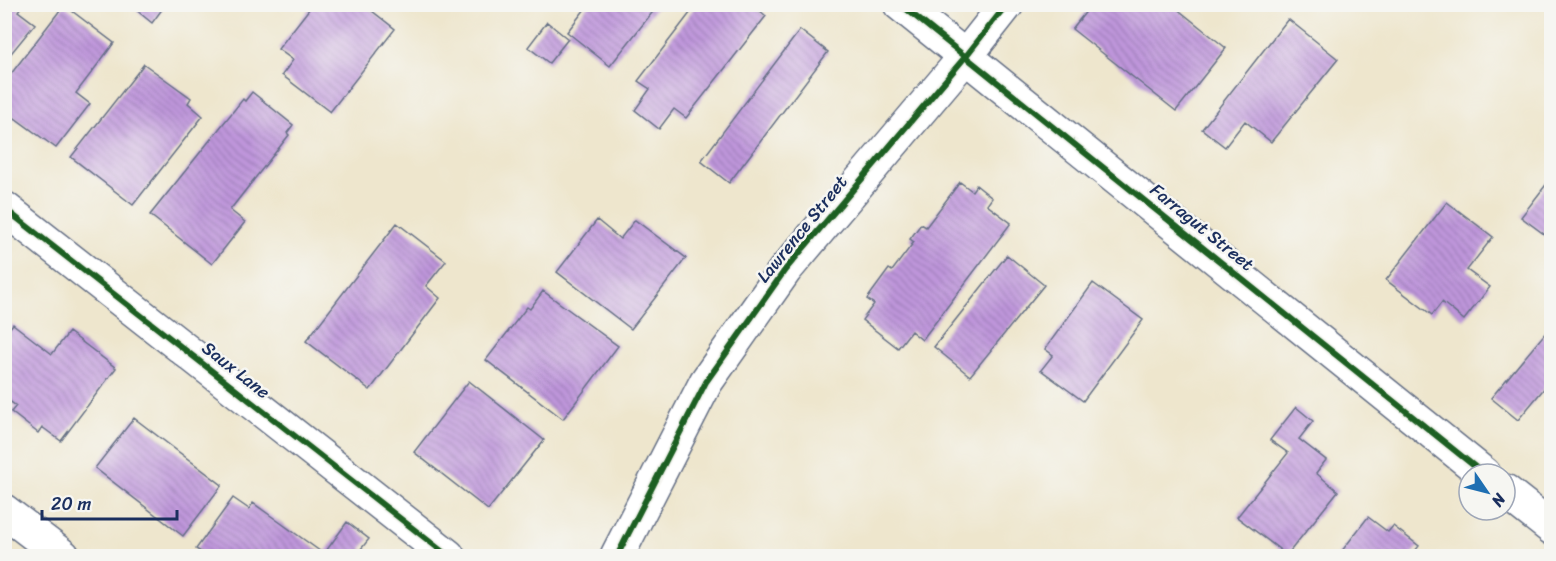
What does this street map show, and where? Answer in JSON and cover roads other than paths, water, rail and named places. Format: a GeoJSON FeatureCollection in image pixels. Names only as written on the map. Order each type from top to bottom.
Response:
{"type":"FeatureCollection","features":[{"type":"Feature","properties":{"kind":"street","name":"Farragut Street"},"geometry":{"type":"LineString","coordinates":[[900,4],[1469,462]]}},
{"type":"Feature","properties":{"kind":"street","name":"Lawrence Street"},"geometry":{"type":"LineString","coordinates":[[617,556],[713,373],[785,270],[966,56],[1007,4]]}},
{"type":"Feature","properties":{"kind":"street","name":"Saux Lane"},"geometry":{"type":"LineString","coordinates":[[4,208],[448,556]]}},
{"type":"Feature","properties":{"kind":"street"},"geometry":{"type":"LineString","coordinates":[[1517,500],[1551,528]]}},
{"type":"Feature","properties":{"kind":"street"},"geometry":{"type":"LineString","coordinates":[[4,511],[63,556]]}}]}
